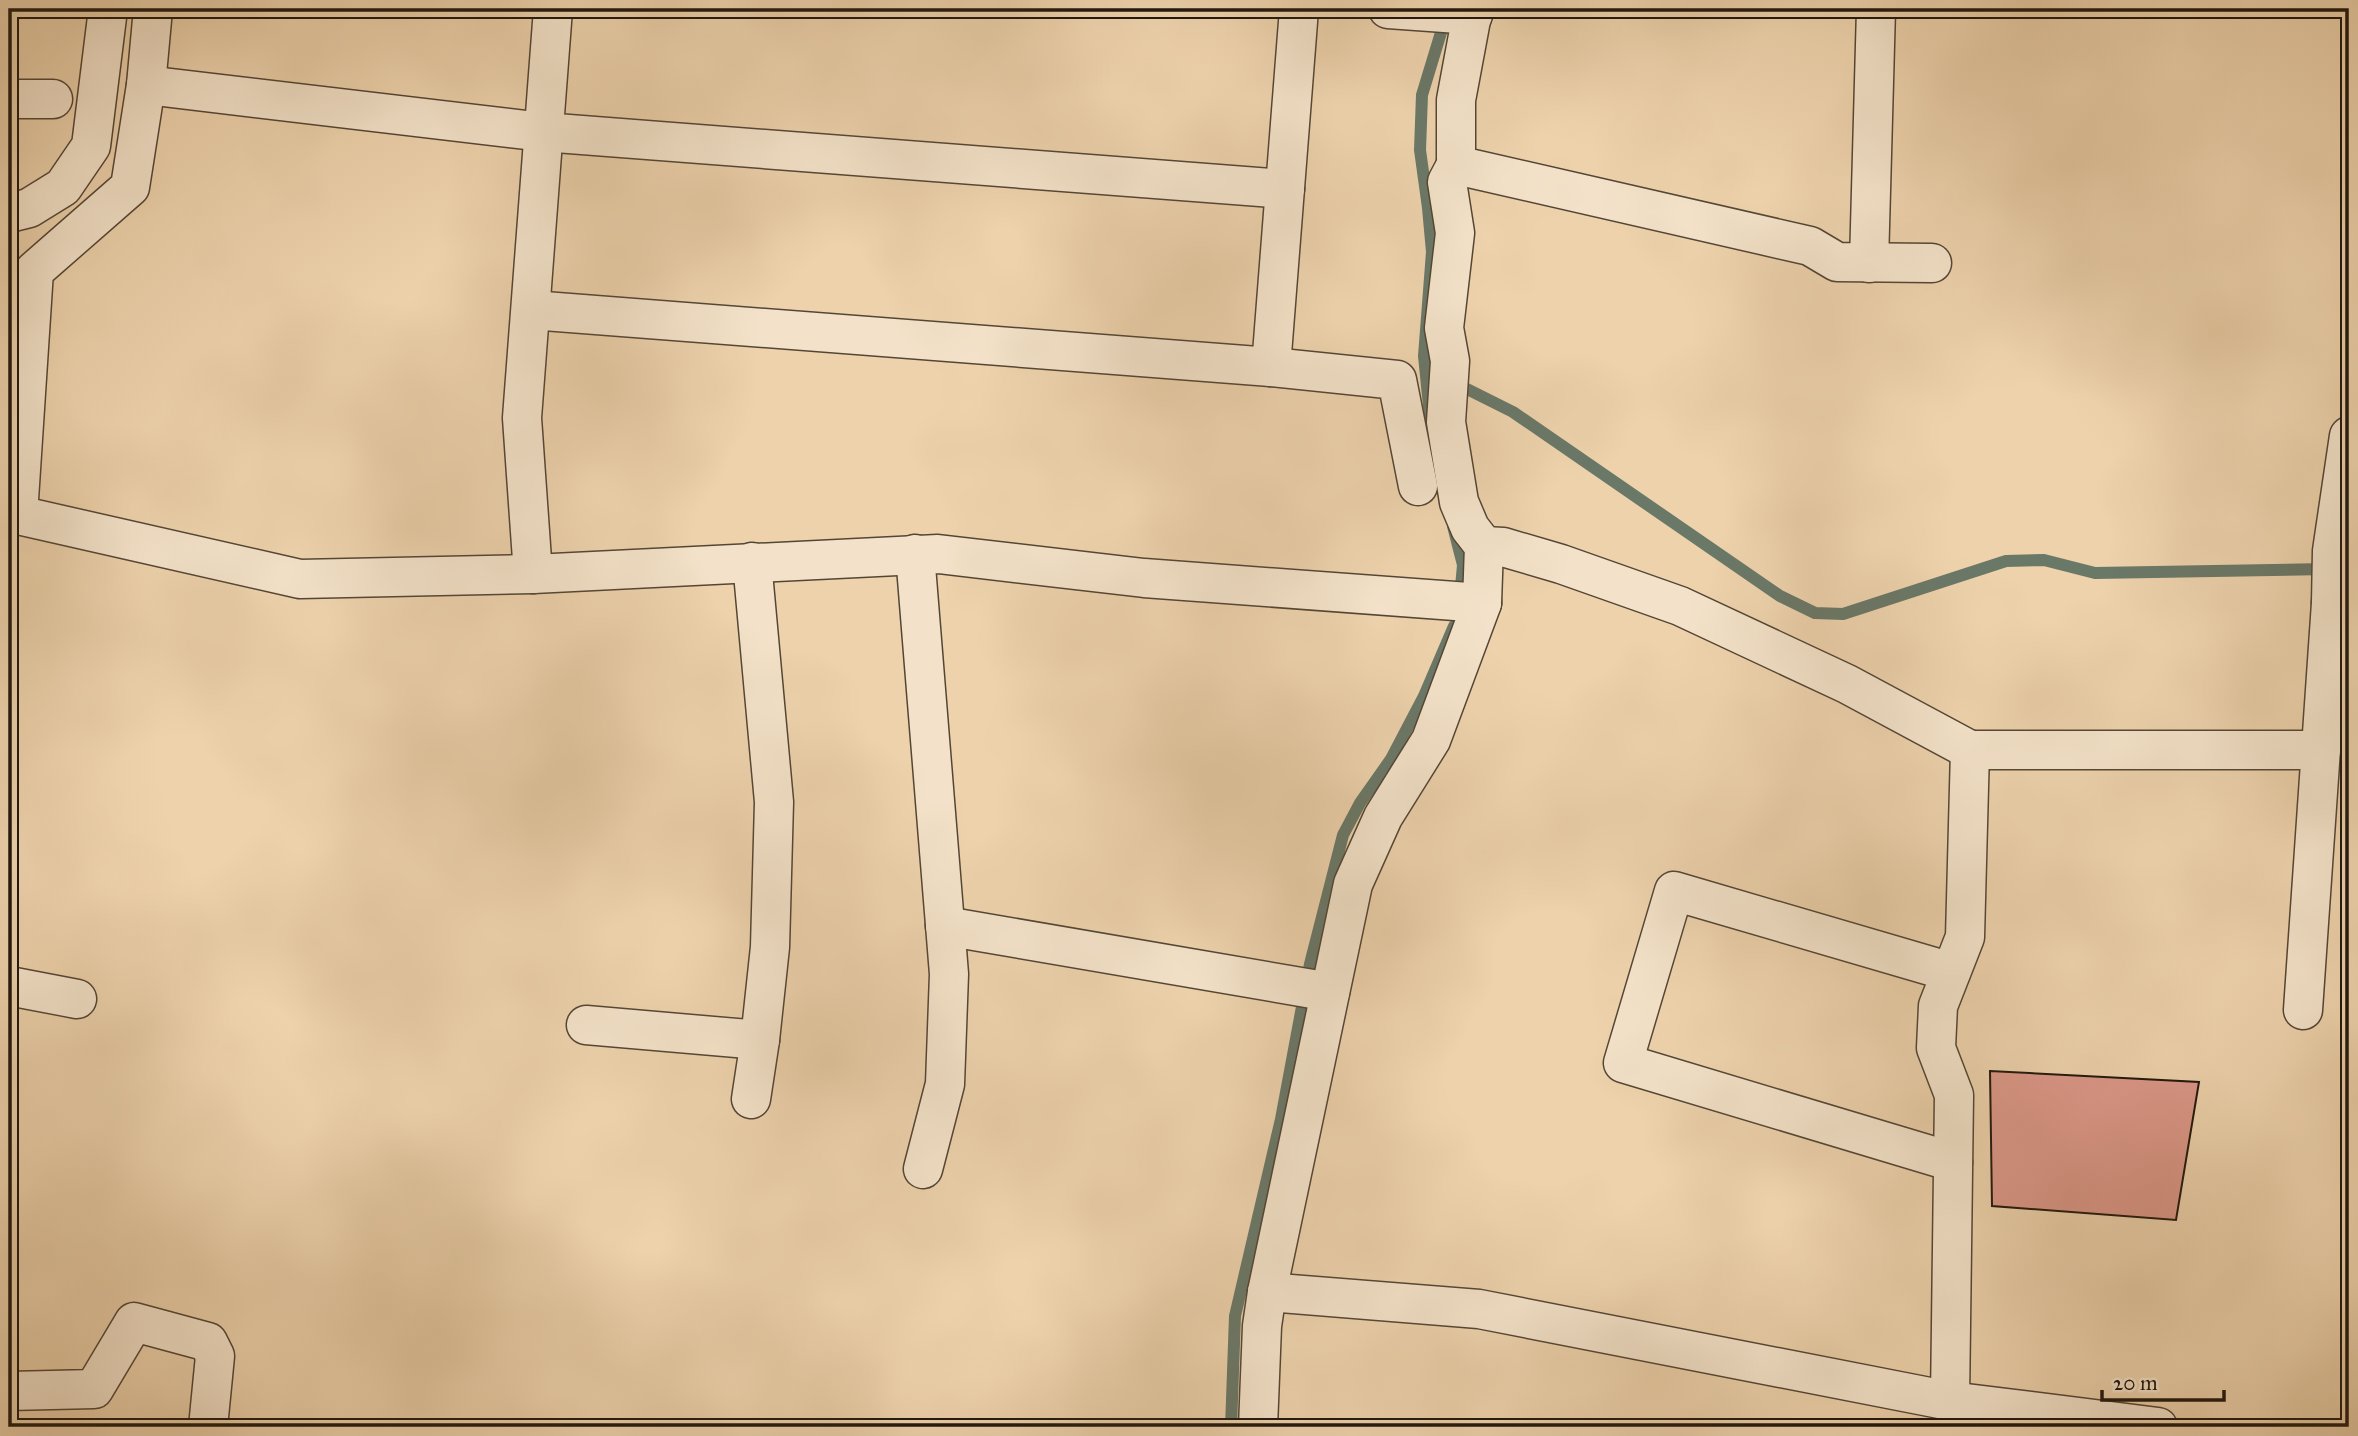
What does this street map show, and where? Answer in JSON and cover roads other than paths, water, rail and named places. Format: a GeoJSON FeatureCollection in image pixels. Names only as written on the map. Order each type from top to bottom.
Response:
{"type":"FeatureCollection","features":[{"type":"Feature","properties":{"kind":"street"},"geometry":{"type":"LineString","coordinates":[[9,213],[29,208],[63,187],[92,146],[108,9]]}},
{"type":"Feature","properties":{"kind":"street"},"geometry":{"type":"LineString","coordinates":[[153,9],[146,85],[130,187],[34,271],[13,516],[300,579],[533,574],[938,554],[1144,578],[1468,602]]}},
{"type":"Feature","properties":{"kind":"street"},"geometry":{"type":"LineString","coordinates":[[533,574],[522,418],[553,9]]}},
{"type":"Feature","properties":{"kind":"street"},"geometry":{"type":"LineString","coordinates":[[1270,367],[1299,9]]}},
{"type":"Feature","properties":{"kind":"street"},"geometry":{"type":"LineString","coordinates":[[1388,9],[1459,12],[1456,165],[1447,182],[1455,233],[1444,328],[1450,361],[1446,422],[1459,502],[1470,528],[1485,546],[1503,547],[1561,564],[1680,606],[1847,684],[1970,750],[2320,750]]}},
{"type":"Feature","properties":{"kind":"street"},"geometry":{"type":"LineString","coordinates":[[1868,263],[1876,9]]}},
{"type":"Feature","properties":{"kind":"street"},"geometry":{"type":"LineString","coordinates":[[146,85],[543,132],[1285,188]]}},
{"type":"Feature","properties":{"kind":"street"},"geometry":{"type":"LineString","coordinates":[[9,100],[53,100]]}},
{"type":"Feature","properties":{"kind":"street"},"geometry":{"type":"LineString","coordinates":[[1456,165],[1810,246],[1837,262],[1932,263]]}},
{"type":"Feature","properties":{"kind":"street"},"geometry":{"type":"LineString","coordinates":[[531,310],[1270,367],[1397,380],[1418,486]]}},
{"type":"Feature","properties":{"kind":"street"},"geometry":{"type":"LineString","coordinates":[[2303,1010],[2320,750],[2349,436]]}},
{"type":"Feature","properties":{"kind":"street"},"geometry":{"type":"LineString","coordinates":[[1258,1427],[1262,1326],[1313,989],[1353,884],[1383,817],[1431,740],[1485,546]]}},
{"type":"Feature","properties":{"kind":"street"},"geometry":{"type":"LineString","coordinates":[[915,554],[949,974],[946,1084],[923,1169]]}},
{"type":"Feature","properties":{"kind":"street"},"geometry":{"type":"LineString","coordinates":[[751,1099],[770,947],[774,802],[752,562]]}},
{"type":"Feature","properties":{"kind":"street"},"geometry":{"type":"LineString","coordinates":[[1950,1401],[1954,1095],[1936,1048],[1938,1006],[1965,937],[1970,750]]}},
{"type":"Feature","properties":{"kind":"street"},"geometry":{"type":"LineString","coordinates":[[1951,972],[1674,891],[1623,1063],[1953,1162]]}},
{"type":"Feature","properties":{"kind":"street"},"geometry":{"type":"LineString","coordinates":[[945,926],[1313,989]]}},
{"type":"Feature","properties":{"kind":"street"},"geometry":{"type":"LineString","coordinates":[[9,986],[77,999]]}},
{"type":"Feature","properties":{"kind":"street"},"geometry":{"type":"LineString","coordinates":[[586,1025],[760,1040]]}},
{"type":"Feature","properties":{"kind":"street"},"geometry":{"type":"LineString","coordinates":[[1267,1292],[1479,1309],[1950,1401],[2158,1427]]}},
{"type":"Feature","properties":{"kind":"street"},"geometry":{"type":"LineString","coordinates":[[9,1391],[94,1389],[134,1322],[208,1342],[215,1356],[208,1427]]}},
{"type":"Feature","properties":{"kind":"waterway"},"geometry":{"type":"LineString","coordinates":[[1430,416],[1424,356],[1432,252],[1420,150],[1422,95],[1446,16]]}},
{"type":"Feature","properties":{"kind":"waterway"},"geometry":{"type":"LineString","coordinates":[[1455,383],[1513,412],[1780,596],[1815,613],[1843,614],[2006,561],[2044,560],[2095,573],[2328,569]]}},
{"type":"Feature","properties":{"kind":"waterway"},"geometry":{"type":"LineString","coordinates":[[1453,526],[1463,565],[1460,598]]}},
{"type":"Feature","properties":{"kind":"waterway"},"geometry":{"type":"LineString","coordinates":[[1231,1427],[1235,1316],[1281,1119],[1310,964],[1343,835],[1360,803],[1391,759],[1424,696],[1454,626]]}}]}
